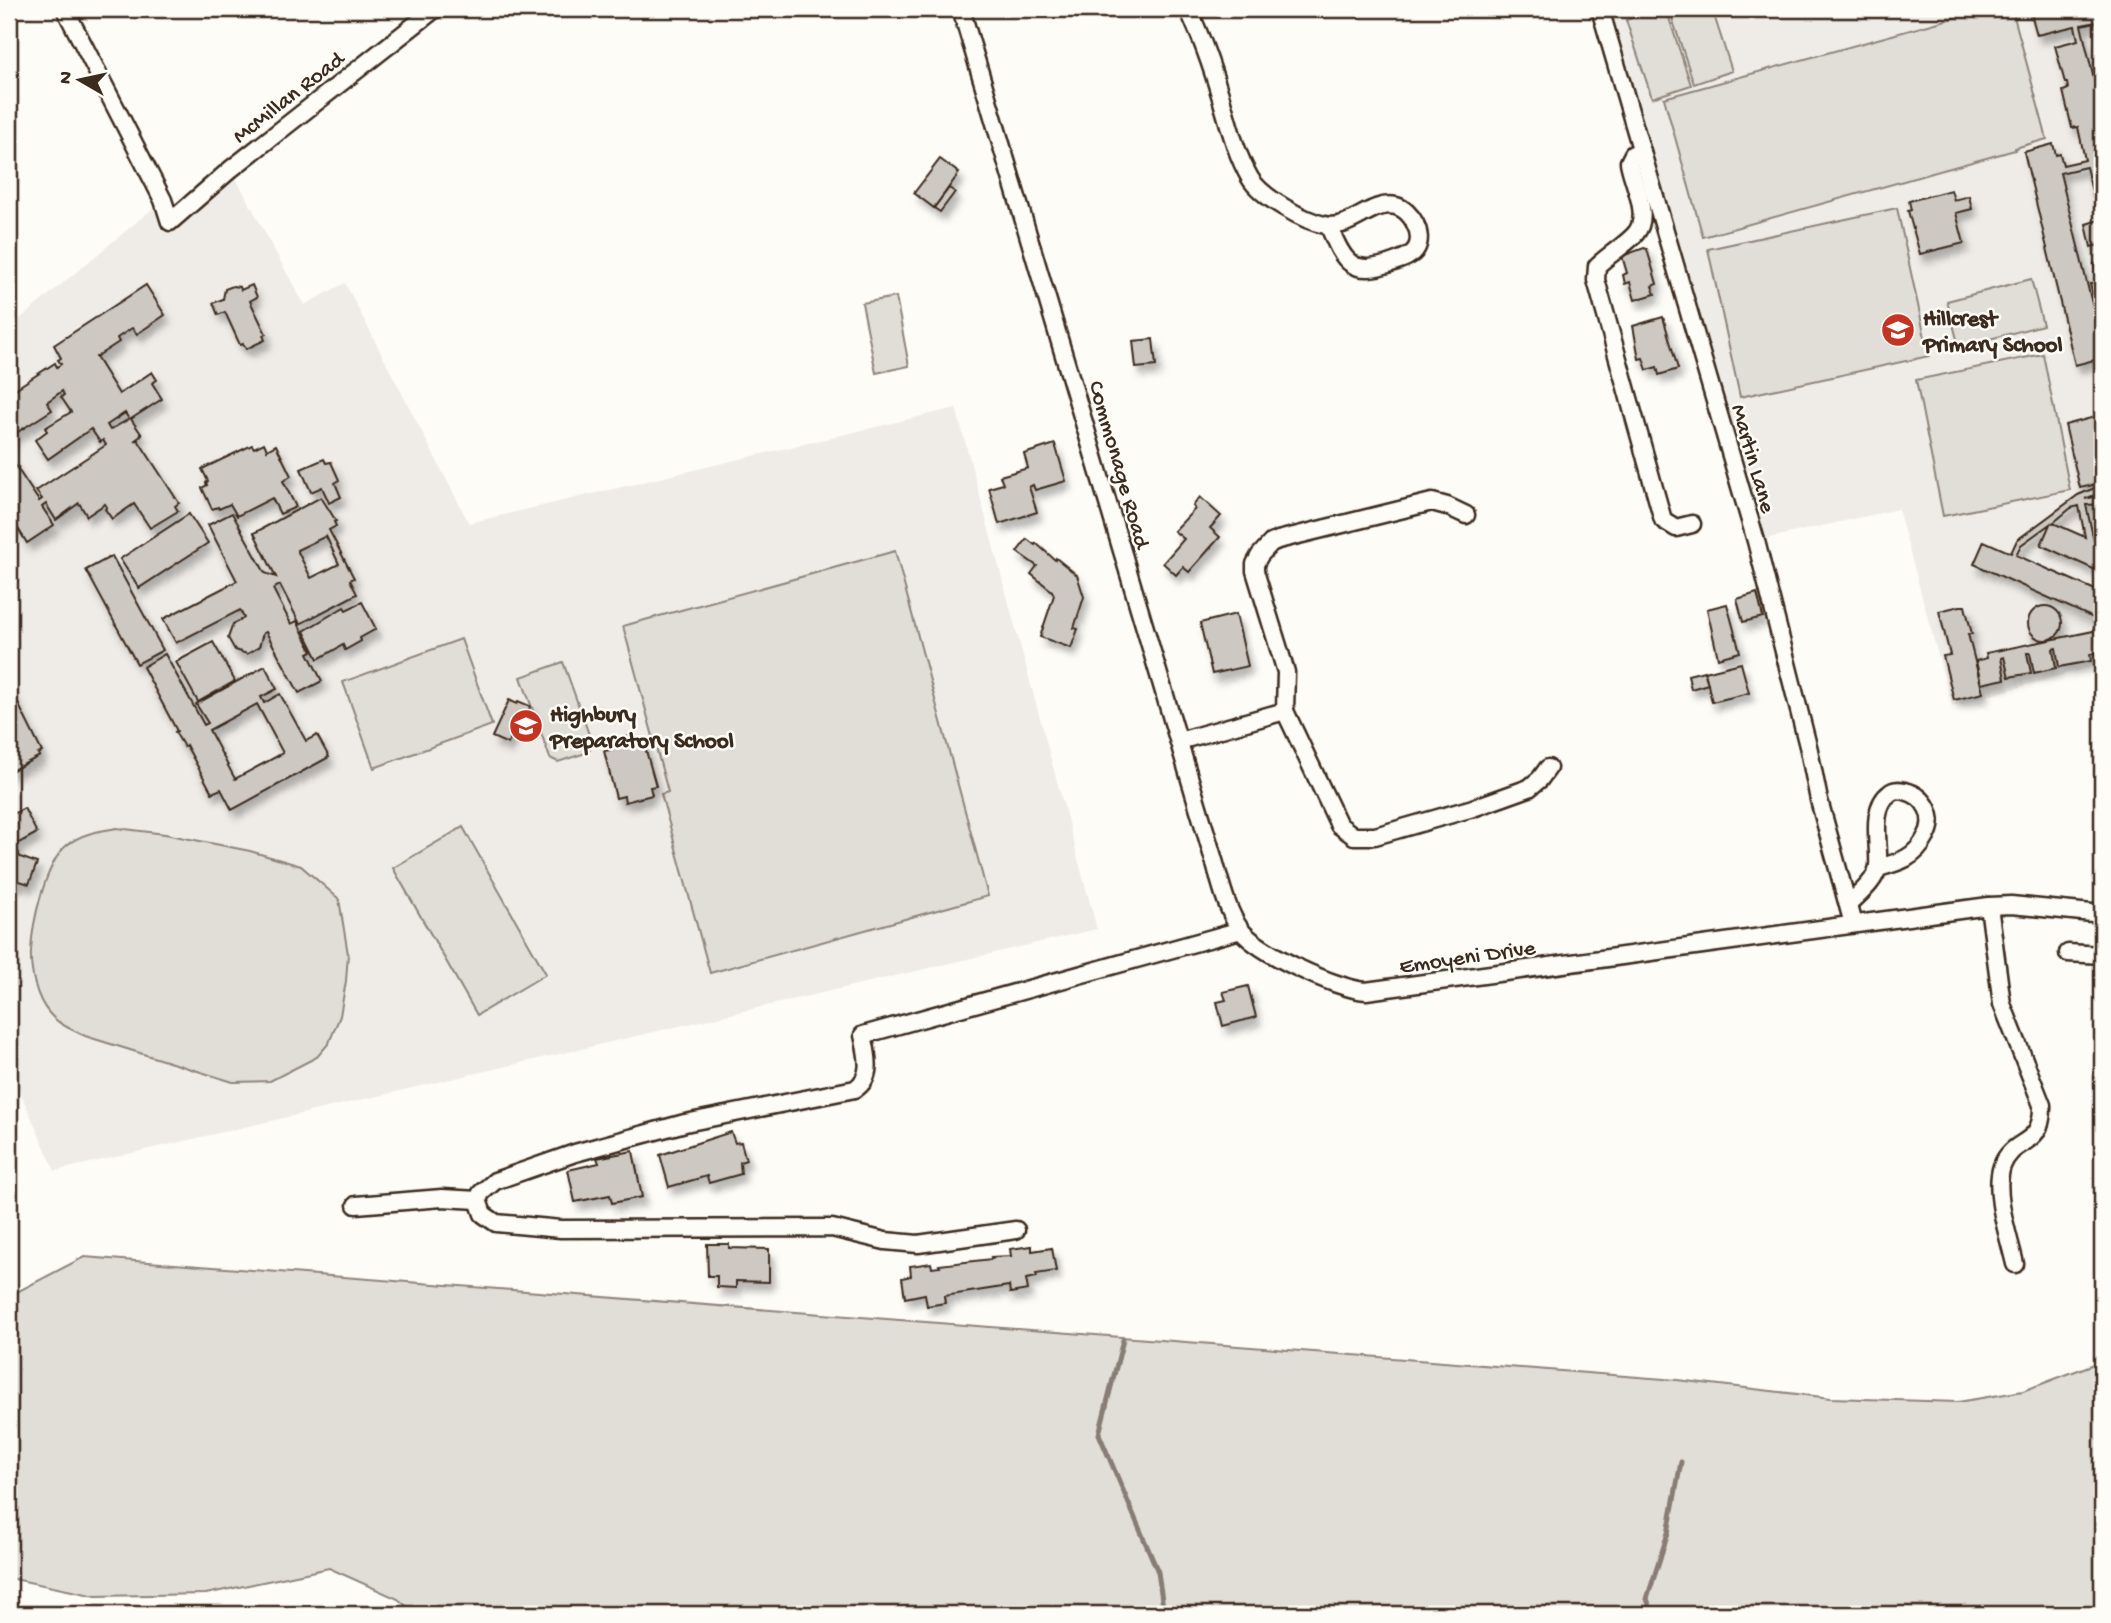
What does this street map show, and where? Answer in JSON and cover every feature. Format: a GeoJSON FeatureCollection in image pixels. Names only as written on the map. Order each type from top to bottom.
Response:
{"type":"FeatureCollection","features":[{"type":"Feature","properties":{"kind":"street","name":"McMillan Road"},"geometry":{"type":"LineString","coordinates":[[65,9],[163,200],[170,222],[231,169],[435,9]]}},
{"type":"Feature","properties":{"kind":"street","name":"Commonage Road"},"geometry":{"type":"LineString","coordinates":[[961,9],[1226,899],[1241,930]]}},
{"type":"Feature","properties":{"kind":"street"},"geometry":{"type":"LineString","coordinates":[[1188,9],[1201,36],[1235,143],[1251,181],[1284,207],[1329,226],[1347,222],[1382,207],[1397,206],[1409,213],[1413,219],[1418,243],[1413,253],[1404,258],[1379,268],[1359,269],[1343,257],[1329,226]]}},
{"type":"Feature","properties":{"kind":"street","name":"Martin Lane"},"geometry":{"type":"LineString","coordinates":[[1601,9],[1756,541],[1809,750],[1819,800],[1853,924]]}},
{"type":"Feature","properties":{"kind":"street"},"geometry":{"type":"LineString","coordinates":[[1642,151],[1633,154],[1629,162],[1642,223],[1636,233],[1597,266],[1596,280],[1664,520],[1676,528],[1692,524]]}},
{"type":"Feature","properties":{"kind":"street"},"geometry":{"type":"LineString","coordinates":[[1466,515],[1432,502],[1322,527],[1278,540],[1266,547],[1257,560],[1255,571],[1286,672],[1285,711],[1339,825],[1354,836],[1375,836],[1473,808],[1534,784],[1548,768]]}},
{"type":"Feature","properties":{"kind":"street"},"geometry":{"type":"LineString","coordinates":[[1179,741],[1285,711]]}},
{"type":"Feature","properties":{"kind":"street"},"geometry":{"type":"LineString","coordinates":[[1849,904],[1868,886],[1878,868],[1876,833],[1882,805],[1890,792],[1911,792],[1920,797],[1930,813],[1929,832],[1919,850],[1911,857],[1878,868]]}},
{"type":"Feature","properties":{"kind":"street","name":"Emoyeni Drive"},"geometry":{"type":"LineString","coordinates":[[1241,930],[1301,970],[1350,990],[1366,991],[1989,906],[2011,905],[2102,914]]}},
{"type":"Feature","properties":{"kind":"street"},"geometry":{"type":"LineString","coordinates":[[1989,906],[2001,1004],[2042,1105],[2042,1119],[2037,1132],[2008,1155],[2000,1174],[2000,1194],[2015,1264]]}},
{"type":"Feature","properties":{"kind":"street"},"geometry":{"type":"LineString","coordinates":[[1016,1230],[918,1244],[885,1241],[832,1228],[561,1229],[496,1223],[483,1214],[478,1200],[481,1193],[495,1181],[598,1147],[685,1122],[855,1089],[865,1081],[867,1072],[868,1059],[863,1035],[1241,930]]}},
{"type":"Feature","properties":{"kind":"street"},"geometry":{"type":"LineString","coordinates":[[2068,953],[2102,955]]}},
{"type":"Feature","properties":{"kind":"street"},"geometry":{"type":"LineString","coordinates":[[356,1205],[442,1198],[478,1200]]}},
{"type":"Feature","properties":{"kind":"shaded area","name":"Hillcrest Primary School"},"geometry":{"type":"Polygon","coordinates":[[[1600,9],[2102,9],[2102,664],[1952,706],[1898,509],[1756,541],[1600,9]]]}},
{"type":"Feature","properties":{"kind":"shaded area"},"geometry":{"type":"Polygon","coordinates":[[[1658,9],[1666,9],[1691,85],[1652,98],[1626,20],[1658,9]]]}},
{"type":"Feature","properties":{"kind":"shaded area"},"geometry":{"type":"Polygon","coordinates":[[[1669,9],[1712,9],[1732,71],[1694,84],[1669,9]]]}},
{"type":"Feature","properties":{"kind":"shaded area"},"geometry":{"type":"Polygon","coordinates":[[[1986,9],[2012,9],[2047,139],[1703,237],[1664,98],[1986,9]]]}},
{"type":"Feature","properties":{"kind":"shaded area","name":"Highbury Preparatory School"},"geometry":{"type":"Polygon","coordinates":[[[231,169],[304,305],[345,283],[469,523],[956,408],[1097,929],[55,1171],[9,1067],[9,328],[163,200],[170,221],[231,169]]]}},
{"type":"Feature","properties":{"kind":"shaded area"},"geometry":{"type":"Polygon","coordinates":[[[1897,208],[1929,356],[1740,397],[1708,249],[1897,208]]]}},
{"type":"Feature","properties":{"kind":"shaded area"},"geometry":{"type":"Polygon","coordinates":[[[2031,279],[2043,325],[1959,347],[1947,301],[2031,279]]]}},
{"type":"Feature","properties":{"kind":"shaded area"},"geometry":{"type":"Polygon","coordinates":[[[896,297],[909,366],[876,373],[862,303],[896,297]]]}},
{"type":"Feature","properties":{"kind":"shaded area"},"geometry":{"type":"Polygon","coordinates":[[[2043,354],[2070,490],[1943,516],[1916,380],[2043,354]]]}},
{"type":"Feature","properties":{"kind":"shaded area"},"geometry":{"type":"Polygon","coordinates":[[[895,551],[988,896],[710,973],[661,794],[668,792],[623,626],[895,551]]]}},
{"type":"Feature","properties":{"kind":"shaded area"},"geometry":{"type":"Polygon","coordinates":[[[461,639],[492,725],[374,768],[343,682],[461,639]]]}},
{"type":"Feature","properties":{"kind":"shaded area"},"geometry":{"type":"Polygon","coordinates":[[[563,662],[592,743],[589,752],[558,762],[550,758],[521,677],[563,662]]]}},
{"type":"Feature","properties":{"kind":"shaded area"},"geometry":{"type":"Polygon","coordinates":[[[463,827],[546,974],[477,1015],[393,868],[463,827]]]}},
{"type":"Feature","properties":{"kind":"shaded area"},"geometry":{"type":"Polygon","coordinates":[[[117,828],[165,834],[250,851],[301,866],[339,899],[348,954],[346,981],[340,1016],[329,1043],[317,1057],[270,1081],[233,1082],[85,1036],[61,1024],[49,1013],[37,992],[31,959],[34,926],[46,879],[52,865],[67,845],[85,835],[117,828]]]}},
{"type":"Feature","properties":{"kind":"shaded area"},"geometry":{"type":"Polygon","coordinates":[[[84,1257],[1677,1380],[1831,1398],[1958,1402],[2023,1391],[2102,1361],[2102,1614],[416,1614],[398,1599],[329,1568],[206,1594],[96,1596],[9,1578],[9,1296],[84,1257]]]}},
{"type":"Feature","properties":{"kind":"building"},"geometry":{"type":"Polygon","coordinates":[[[2099,9],[2102,17],[2102,21],[2081,25],[2097,92],[2102,91],[2102,244],[2091,247],[2086,224],[2099,220],[2086,167],[2060,173],[2098,328],[2102,327],[2102,358],[2075,365],[2024,152],[2053,144],[2063,165],[2085,160],[2078,127],[2072,128],[2063,91],[2068,89],[2067,83],[2055,46],[2078,40],[2075,26],[2037,35],[2030,10],[2099,9]]]}},
{"type":"Feature","properties":{"kind":"building"},"geometry":{"type":"Polygon","coordinates":[[[940,159],[959,173],[934,208],[914,193],[940,159]]]}},
{"type":"Feature","properties":{"kind":"building"},"geometry":{"type":"Polygon","coordinates":[[[949,188],[955,192],[940,212],[934,208],[949,188]]]}},
{"type":"Feature","properties":{"kind":"building"},"geometry":{"type":"Polygon","coordinates":[[[1951,190],[1954,200],[1969,196],[1972,209],[1956,213],[1964,243],[1920,254],[1908,211],[1911,210],[1909,201],[1951,190]]]}},
{"type":"Feature","properties":{"kind":"building"},"geometry":{"type":"Polygon","coordinates":[[[1647,249],[1657,284],[1652,286],[1655,294],[1635,300],[1630,282],[1625,284],[1623,275],[1627,273],[1622,256],[1647,249]]]}},
{"type":"Feature","properties":{"kind":"building"},"geometry":{"type":"Polygon","coordinates":[[[2102,262],[2100,323],[2090,284],[2098,282],[2094,264],[2102,262]]]}},
{"type":"Feature","properties":{"kind":"building"},"geometry":{"type":"Polygon","coordinates":[[[146,285],[165,315],[137,334],[132,328],[117,338],[119,342],[96,357],[119,394],[152,372],[157,380],[152,383],[162,399],[131,419],[142,435],[134,441],[138,440],[179,503],[175,506],[178,511],[150,528],[134,504],[112,519],[105,509],[105,504],[87,516],[79,503],[56,520],[46,504],[42,507],[54,525],[27,543],[9,514],[9,456],[39,501],[42,499],[36,491],[106,445],[103,440],[100,442],[91,429],[48,459],[35,440],[47,431],[45,428],[71,412],[61,397],[64,395],[62,391],[47,402],[52,410],[10,437],[12,441],[9,443],[9,393],[55,363],[57,367],[61,364],[54,345],[146,285]],[[125,413],[107,425],[110,430],[129,419],[125,413]]]}},
{"type":"Feature","properties":{"kind":"building"},"geometry":{"type":"Polygon","coordinates":[[[252,285],[257,297],[250,301],[266,334],[263,335],[265,340],[246,349],[243,344],[240,345],[225,312],[218,315],[213,303],[223,299],[225,289],[233,286],[240,287],[241,290],[252,285]]]}},
{"type":"Feature","properties":{"kind":"building"},"geometry":{"type":"Polygon","coordinates":[[[1663,317],[1678,369],[1659,375],[1657,367],[1647,370],[1643,358],[1639,359],[1633,326],[1663,317]]]}},
{"type":"Feature","properties":{"kind":"building"},"geometry":{"type":"Polygon","coordinates":[[[1153,339],[1156,366],[1136,368],[1133,341],[1153,339]]]}},
{"type":"Feature","properties":{"kind":"building"},"geometry":{"type":"Polygon","coordinates":[[[2102,415],[2102,483],[2080,488],[2065,425],[2102,415]]]}},
{"type":"Feature","properties":{"kind":"building"},"geometry":{"type":"Polygon","coordinates":[[[264,443],[267,450],[276,445],[291,476],[283,481],[296,507],[280,514],[272,498],[237,516],[230,504],[212,509],[202,488],[208,481],[202,469],[252,445],[254,448],[264,443]]]}},
{"type":"Feature","properties":{"kind":"building"},"geometry":{"type":"Polygon","coordinates":[[[1055,444],[1066,481],[1035,490],[1033,485],[1029,487],[1037,512],[999,524],[989,488],[1003,484],[1000,476],[1028,468],[1024,454],[1055,444]]]}},
{"type":"Feature","properties":{"kind":"building"},"geometry":{"type":"Polygon","coordinates":[[[324,459],[326,463],[331,462],[339,480],[335,483],[341,497],[329,503],[322,487],[311,492],[301,469],[324,459]]]}},
{"type":"Feature","properties":{"kind":"building"},"geometry":{"type":"Polygon","coordinates":[[[2102,485],[2102,492],[2085,499],[2102,495],[2102,504],[2086,505],[2094,541],[2102,545],[2102,573],[2041,545],[2050,524],[2021,545],[2016,555],[2102,593],[2102,628],[2097,640],[2102,641],[2102,652],[2090,654],[2091,661],[2059,667],[2056,648],[2053,649],[2056,668],[2034,673],[2030,653],[2027,653],[2031,673],[2009,677],[2004,657],[2001,658],[2005,679],[1981,684],[1976,661],[1987,658],[1986,653],[2093,631],[2098,620],[1974,564],[1984,541],[2011,553],[2017,540],[2078,495],[2102,485]],[[2079,506],[2071,508],[2053,523],[2085,537],[2079,506]]]}},
{"type":"Feature","properties":{"kind":"building"},"geometry":{"type":"Polygon","coordinates":[[[321,497],[336,521],[336,526],[329,530],[354,578],[350,580],[357,594],[300,624],[280,585],[273,589],[291,624],[297,621],[312,651],[308,653],[322,681],[299,693],[266,632],[263,633],[259,647],[247,654],[235,650],[228,638],[233,624],[244,618],[240,610],[176,643],[163,619],[237,581],[208,525],[232,513],[265,573],[276,577],[254,533],[321,497]],[[326,536],[297,550],[311,578],[339,564],[326,536]]]}},
{"type":"Feature","properties":{"kind":"building"},"geometry":{"type":"Polygon","coordinates":[[[1200,497],[1221,516],[1210,528],[1220,537],[1189,572],[1183,567],[1176,575],[1163,563],[1184,539],[1174,531],[1195,509],[1193,506],[1200,497]]]}},
{"type":"Feature","properties":{"kind":"building"},"geometry":{"type":"Polygon","coordinates":[[[189,514],[208,543],[139,588],[120,559],[189,514]]]}},
{"type":"Feature","properties":{"kind":"building"},"geometry":{"type":"Polygon","coordinates":[[[1027,539],[1077,575],[1084,597],[1071,648],[1040,637],[1054,595],[1031,574],[1037,566],[1017,552],[1027,539]]]}},
{"type":"Feature","properties":{"kind":"building"},"geometry":{"type":"Polygon","coordinates":[[[112,556],[163,650],[137,664],[86,570],[112,556]]]}},
{"type":"Feature","properties":{"kind":"building"},"geometry":{"type":"Polygon","coordinates":[[[1757,593],[1763,617],[1743,622],[1737,599],[1757,593]]]}},
{"type":"Feature","properties":{"kind":"building"},"geometry":{"type":"Polygon","coordinates":[[[362,602],[376,629],[345,650],[343,645],[318,659],[304,631],[344,607],[346,610],[362,602]]]}},
{"type":"Feature","properties":{"kind":"building"},"geometry":{"type":"Polygon","coordinates":[[[1727,604],[1740,652],[1718,658],[1707,609],[1727,604]]]}},
{"type":"Feature","properties":{"kind":"building"},"geometry":{"type":"Polygon","coordinates":[[[1965,606],[1972,634],[1968,634],[1983,693],[1954,700],[1943,656],[1950,655],[1939,611],[1965,606]]]}},
{"type":"Feature","properties":{"kind":"building"},"geometry":{"type":"Polygon","coordinates":[[[2045,606],[2057,611],[2062,623],[2057,635],[2045,640],[2033,635],[2028,623],[2033,611],[2045,606]]]}},
{"type":"Feature","properties":{"kind":"building"},"geometry":{"type":"Polygon","coordinates":[[[1236,614],[1248,666],[1212,674],[1200,623],[1236,614]]]}},
{"type":"Feature","properties":{"kind":"building"},"geometry":{"type":"Polygon","coordinates":[[[213,642],[235,681],[198,702],[176,662],[213,642]]]}},
{"type":"Feature","properties":{"kind":"building"},"geometry":{"type":"Polygon","coordinates":[[[165,654],[204,725],[208,723],[196,704],[265,666],[277,689],[261,697],[264,703],[280,694],[306,741],[317,735],[329,757],[232,810],[221,789],[212,793],[186,745],[184,747],[175,732],[177,731],[143,667],[165,654]],[[257,704],[209,730],[235,779],[283,753],[257,704]]]}},
{"type":"Feature","properties":{"kind":"building"},"geometry":{"type":"Polygon","coordinates":[[[1741,663],[1749,693],[1712,702],[1705,672],[1741,663]]]}},
{"type":"Feature","properties":{"kind":"building"},"geometry":{"type":"Polygon","coordinates":[[[1704,671],[1708,684],[1691,689],[1688,675],[1704,671]]]}},
{"type":"Feature","properties":{"kind":"building"},"geometry":{"type":"Polygon","coordinates":[[[9,685],[42,752],[38,754],[40,756],[9,772],[9,685]]]}},
{"type":"Feature","properties":{"kind":"building"},"geometry":{"type":"Polygon","coordinates":[[[509,700],[530,706],[529,710],[534,717],[528,730],[516,725],[508,744],[492,737],[509,700]]]}},
{"type":"Feature","properties":{"kind":"building"},"geometry":{"type":"Polygon","coordinates":[[[634,735],[636,742],[643,740],[656,786],[650,787],[652,795],[625,802],[624,796],[616,798],[604,751],[610,750],[608,742],[634,735]]]}},
{"type":"Feature","properties":{"kind":"building"},"geometry":{"type":"Polygon","coordinates":[[[24,808],[37,833],[15,845],[20,857],[37,863],[29,884],[20,881],[12,884],[9,876],[9,816],[24,808]]]}},
{"type":"Feature","properties":{"kind":"building"},"geometry":{"type":"Polygon","coordinates":[[[1248,986],[1256,1017],[1223,1026],[1217,1002],[1226,1000],[1223,992],[1248,986]]]}},
{"type":"Feature","properties":{"kind":"building"},"geometry":{"type":"Polygon","coordinates":[[[731,1132],[735,1143],[741,1142],[746,1160],[740,1162],[741,1174],[709,1183],[707,1176],[669,1187],[660,1155],[731,1132]]]}},
{"type":"Feature","properties":{"kind":"building"},"geometry":{"type":"Polygon","coordinates":[[[633,1151],[642,1197],[612,1203],[610,1195],[575,1202],[568,1170],[599,1163],[597,1158],[633,1151]]]}},
{"type":"Feature","properties":{"kind":"building"},"geometry":{"type":"Polygon","coordinates":[[[707,1244],[729,1244],[729,1248],[769,1249],[769,1282],[736,1281],[736,1288],[717,1287],[717,1276],[708,1276],[707,1244]]]}},
{"type":"Feature","properties":{"kind":"building"},"geometry":{"type":"Polygon","coordinates":[[[1032,1246],[1032,1251],[1052,1248],[1056,1271],[1036,1274],[1037,1277],[1026,1279],[1028,1290],[1010,1293],[1009,1286],[944,1296],[945,1303],[927,1306],[925,1294],[905,1298],[902,1278],[911,1276],[910,1266],[931,1263],[932,1268],[1011,1256],[1010,1249],[1032,1246]]]}},
{"type":"Feature","properties":{"kind":"waterway"},"geometry":{"type":"LineString","coordinates":[[1123,1340],[1099,1434],[1158,1572],[1164,1614]]}},
{"type":"Feature","properties":{"kind":"waterway"},"geometry":{"type":"LineString","coordinates":[[1653,1614],[1647,1599],[1668,1533],[1681,1462]]}},
{"type":"Feature","properties":{"kind":"place","name":"Hillcrest Primary School"},"geometry":{"type":"Point","coordinates":[1898,330]}},
{"type":"Feature","properties":{"kind":"place","name":"Highbury Preparatory School"},"geometry":{"type":"Point","coordinates":[526,726]}}]}
